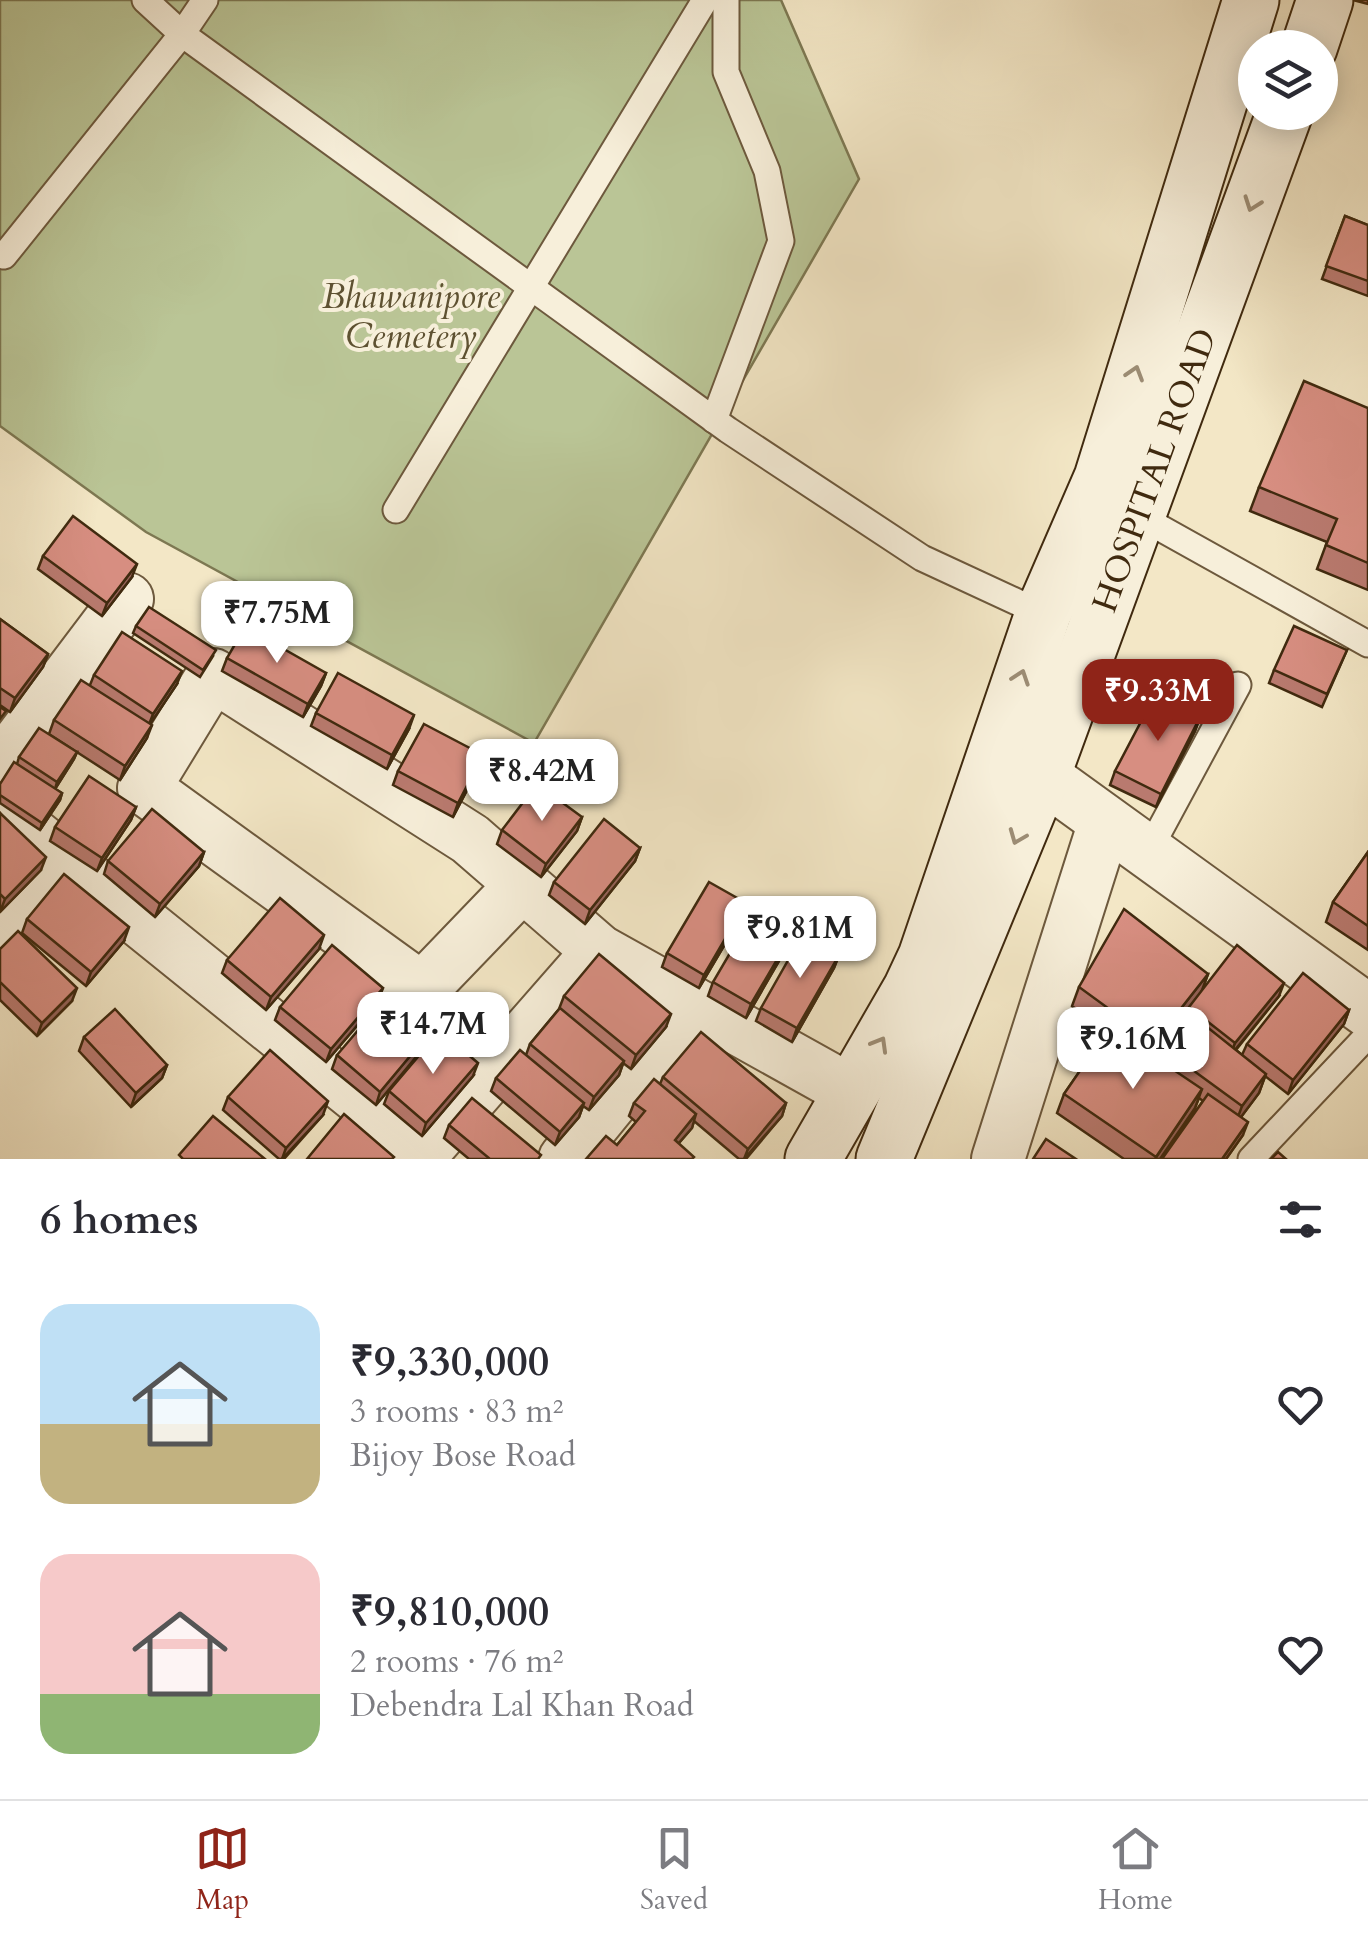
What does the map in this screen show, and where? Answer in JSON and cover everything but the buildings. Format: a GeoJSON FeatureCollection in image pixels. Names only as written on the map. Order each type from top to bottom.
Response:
{"type":"FeatureCollection","features":[{"type":"Feature","properties":{"kind":"main road"},"geometry":{"type":"LineString","coordinates":[[814,1159],[912,989],[926,957],[1043,614],[1102,478],[1252,0]]}},
{"type":"Feature","properties":{"kind":"main road"},"geometry":{"type":"LineString","coordinates":[[1316,30],[1325,0]]}},
{"type":"Feature","properties":{"kind":"main road","name":"HOSPITAL ROAD"},"geometry":{"type":"LineString","coordinates":[[884,1159],[1042,776],[1279,130]]}},
{"type":"Feature","properties":{"kind":"street"},"geometry":{"type":"LineString","coordinates":[[0,767],[127,599]]}},
{"type":"Feature","properties":{"kind":"street"},"geometry":{"type":"LineString","coordinates":[[522,885],[422,989],[144,788],[213,676],[470,839],[599,951],[852,1092]]}},
{"type":"Feature","properties":{"kind":"street"},"geometry":{"type":"LineString","coordinates":[[998,744],[1368,1011]]}},
{"type":"Feature","properties":{"kind":"street"},"geometry":{"type":"LineString","coordinates":[[0,808],[428,1154],[599,951]]}},
{"type":"Feature","properties":{"kind":"street"},"geometry":{"type":"LineString","coordinates":[[998,1159],[1105,822]]}},
{"type":"Feature","properties":{"kind":"street"},"geometry":{"type":"LineString","coordinates":[[0,929],[63,860]]}},
{"type":"Feature","properties":{"kind":"street"},"geometry":{"type":"LineString","coordinates":[[564,1159],[692,1003]]}},
{"type":"Feature","properties":{"kind":"lane"},"geometry":{"type":"LineString","coordinates":[[145,0],[182,34],[714,420],[922,558],[1043,614]]}},
{"type":"Feature","properties":{"kind":"lane"},"geometry":{"type":"LineString","coordinates":[[4,256],[206,0]]}},
{"type":"Feature","properties":{"kind":"lane"},"geometry":{"type":"LineString","coordinates":[[396,510],[705,0]]}},
{"type":"Feature","properties":{"kind":"lane"},"geometry":{"type":"LineString","coordinates":[[714,420],[781,241],[767,171],[726,72],[726,0]]}},
{"type":"Feature","properties":{"kind":"lane"},"geometry":{"type":"LineString","coordinates":[[1138,515],[1368,644]]}},
{"type":"Feature","properties":{"kind":"lane"},"geometry":{"type":"LineString","coordinates":[[1148,852],[1238,685]]}},
{"type":"Feature","properties":{"kind":"lane"},"geometry":{"type":"LineString","coordinates":[[1251,1159],[1368,1035]]}},
{"type":"Feature","properties":{"kind":"green space","name":"Bhawanipore Cemetery"},"geometry":{"type":"Polygon","coordinates":[[[0,0],[781,0],[859,179],[534,743],[146,532],[0,426],[0,0]]]}}]}
